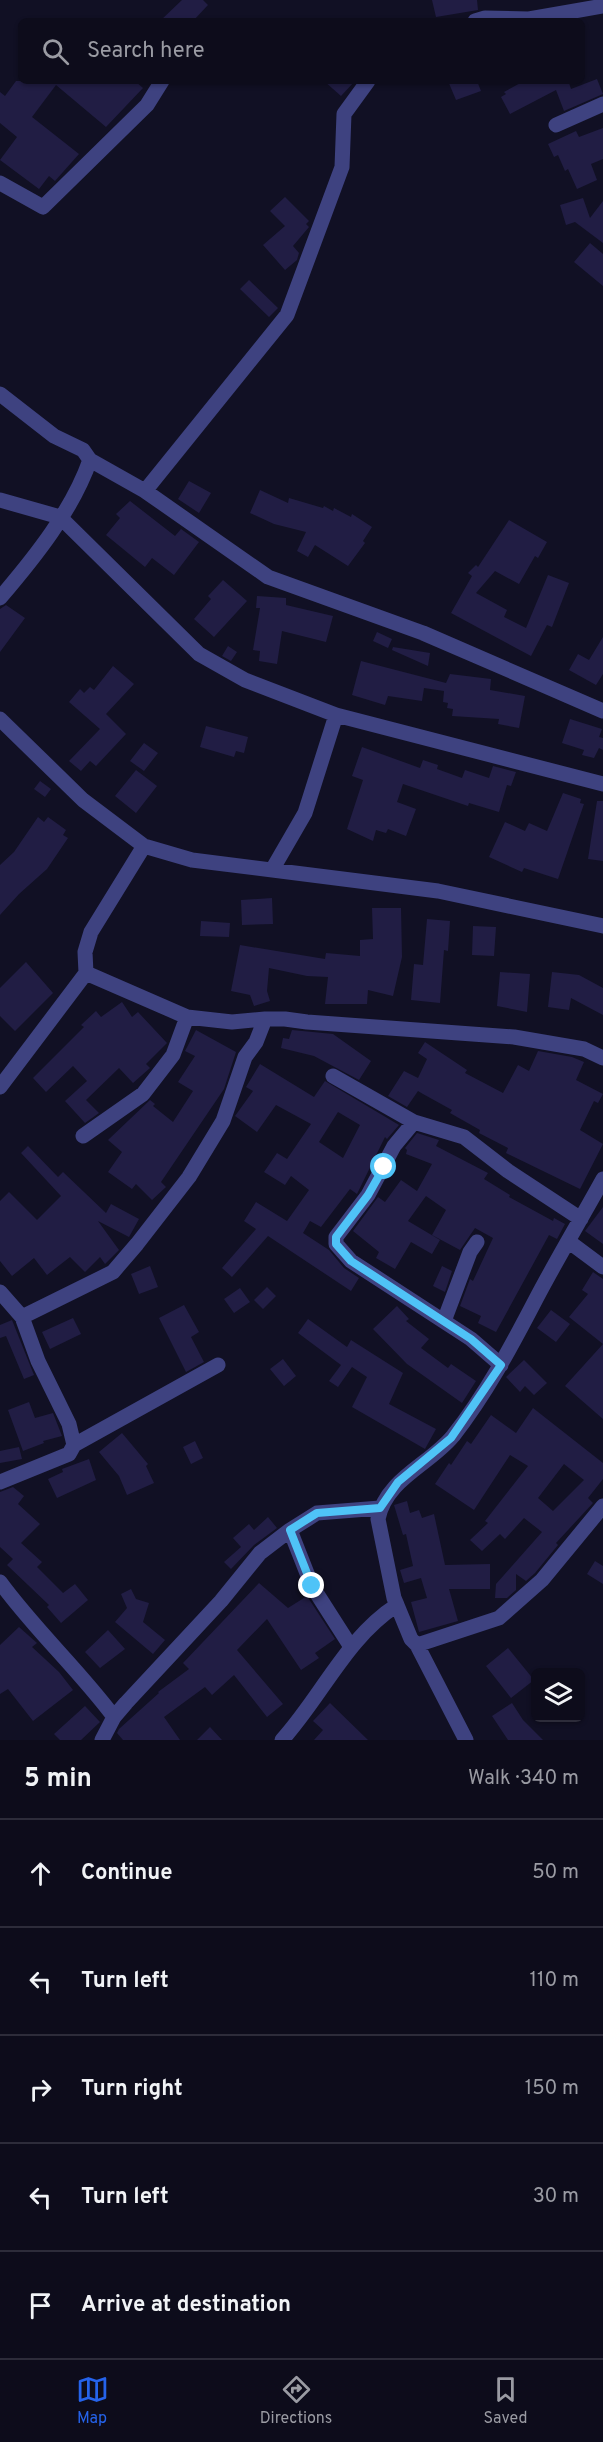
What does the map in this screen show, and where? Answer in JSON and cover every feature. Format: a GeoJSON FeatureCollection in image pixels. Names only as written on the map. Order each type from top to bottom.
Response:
{"type":"FeatureCollection","features":[{"type":"Feature","properties":{"kind":"street"},"geometry":{"type":"LineString","coordinates":[[534,18],[603,6]]}},
{"type":"Feature","properties":{"kind":"street"},"geometry":{"type":"LineString","coordinates":[[0,183],[43,207],[147,105],[160,84]]}},
{"type":"Feature","properties":{"kind":"street"},"geometry":{"type":"LineString","coordinates":[[145,491],[287,315],[342,167],[344,114],[366,84]]}},
{"type":"Feature","properties":{"kind":"street"},"geometry":{"type":"LineString","coordinates":[[556,125],[603,104]]}},
{"type":"Feature","properties":{"kind":"street"},"geometry":{"type":"LineString","coordinates":[[0,394],[54,436],[83,450],[90,460],[145,491],[267,576],[423,633],[603,711]]}},
{"type":"Feature","properties":{"kind":"street"},"geometry":{"type":"LineString","coordinates":[[0,598],[35,558],[90,460]]}},
{"type":"Feature","properties":{"kind":"street"},"geometry":{"type":"LineString","coordinates":[[0,500],[60,517],[199,654],[245,680],[336,715],[603,784]]}},
{"type":"Feature","properties":{"kind":"street"},"geometry":{"type":"LineString","coordinates":[[272,870],[305,813],[336,715]]}},
{"type":"Feature","properties":{"kind":"street"},"geometry":{"type":"LineString","coordinates":[[0,719],[83,800],[144,846],[192,860],[438,891],[603,926]]}},
{"type":"Feature","properties":{"kind":"street"},"geometry":{"type":"LineString","coordinates":[[0,1087],[86,973],[85,952],[91,932],[144,846]]}},
{"type":"Feature","properties":{"kind":"street"},"geometry":{"type":"LineString","coordinates":[[86,973],[188,1017],[232,1022],[285,1018],[307,1022],[514,1037],[584,1049],[603,1058]]}},
{"type":"Feature","properties":{"kind":"street"},"geometry":{"type":"LineString","coordinates":[[83,1136],[143,1094],[173,1055],[188,1017]]}},
{"type":"Feature","properties":{"kind":"street"},"geometry":{"type":"LineString","coordinates":[[22,1317],[113,1272],[137,1244],[189,1178],[222,1121],[245,1057],[256,1042],[265,1019]]}},
{"type":"Feature","properties":{"kind":"street"},"geometry":{"type":"LineString","coordinates":[[333,1076],[414,1122],[464,1137],[508,1171],[581,1219]]}},
{"type":"Feature","properties":{"kind":"street"},"geometry":{"type":"LineString","coordinates":[[414,1122],[394,1146],[368,1195],[336,1237],[336,1244],[351,1261],[471,1339],[501,1365]]}},
{"type":"Feature","properties":{"kind":"street"},"geometry":{"type":"LineString","coordinates":[[466,1740],[417,1645],[411,1639],[393,1598],[378,1519],[380,1508],[398,1482],[451,1438],[501,1365],[603,1179]]}},
{"type":"Feature","properties":{"kind":"street"},"geometry":{"type":"LineString","coordinates":[[568,1241],[603,1267]]}},
{"type":"Feature","properties":{"kind":"street"},"geometry":{"type":"LineString","coordinates":[[444,1321],[470,1252],[477,1242]]}},
{"type":"Feature","properties":{"kind":"street"},"geometry":{"type":"LineString","coordinates":[[0,1292],[22,1317],[38,1361],[69,1424],[74,1445]]}},
{"type":"Feature","properties":{"kind":"street"},"geometry":{"type":"LineString","coordinates":[[0,1482],[69,1454],[74,1445],[218,1365]]}},
{"type":"Feature","properties":{"kind":"street"},"geometry":{"type":"LineString","coordinates":[[417,1645],[499,1618],[542,1580],[603,1506]]}},
{"type":"Feature","properties":{"kind":"street"},"geometry":{"type":"LineString","coordinates":[[102,1740],[114,1717],[221,1601],[261,1553],[290,1530],[317,1513],[380,1508]]}},
{"type":"Feature","properties":{"kind":"street"},"geometry":{"type":"LineString","coordinates":[[290,1530],[312,1586],[351,1647]]}},
{"type":"Feature","properties":{"kind":"street"},"geometry":{"type":"LineString","coordinates":[[0,1582],[44,1637],[93,1688],[114,1717]]}},
{"type":"Feature","properties":{"kind":"street"},"geometry":{"type":"LineString","coordinates":[[282,1740],[351,1647],[376,1619],[398,1605]]}},
{"type":"Feature","properties":{"kind":"building"},"geometry":{"type":"Polygon","coordinates":[[[182,0],[203,0],[208,5],[196,18],[163,18],[182,0]]]}},
{"type":"Feature","properties":{"kind":"building"},"geometry":{"type":"Polygon","coordinates":[[[432,0],[477,0],[478,10],[436,17],[432,0]]]}},
{"type":"Feature","properties":{"kind":"building"},"geometry":{"type":"Polygon","coordinates":[[[597,79],[603,94],[564,111],[556,90],[510,114],[501,97],[506,94],[504,92],[519,84],[569,84],[571,89],[597,79]]]}},
{"type":"Feature","properties":{"kind":"building"},"geometry":{"type":"Polygon","coordinates":[[[16,81],[18,84],[138,84],[143,88],[106,127],[56,85],[32,117],[79,154],[55,181],[49,176],[39,189],[0,160],[17,137],[0,123],[0,92],[5,96],[16,81]]]}},
{"type":"Feature","properties":{"kind":"building"},"geometry":{"type":"Polygon","coordinates":[[[327,84],[352,84],[341,96],[327,84]]]}},
{"type":"Feature","properties":{"kind":"building"},"geometry":{"type":"Polygon","coordinates":[[[449,84],[478,84],[481,91],[456,100],[449,84]]]}},
{"type":"Feature","properties":{"kind":"building"},"geometry":{"type":"Polygon","coordinates":[[[603,128],[603,159],[591,164],[597,180],[577,189],[568,169],[565,171],[558,155],[554,157],[548,144],[576,131],[579,137],[603,128]]]}},
{"type":"Feature","properties":{"kind":"building"},"geometry":{"type":"Polygon","coordinates":[[[285,197],[309,221],[306,224],[309,227],[293,246],[299,253],[297,260],[285,270],[263,245],[285,226],[270,211],[285,197]]]}},
{"type":"Feature","properties":{"kind":"building"},"geometry":{"type":"Polygon","coordinates":[[[583,198],[590,218],[603,201],[603,243],[575,222],[566,225],[560,205],[583,198]]]}},
{"type":"Feature","properties":{"kind":"building"},"geometry":{"type":"Polygon","coordinates":[[[590,243],[603,254],[603,286],[574,262],[590,243]]]}},
{"type":"Feature","properties":{"kind":"building"},"geometry":{"type":"Polygon","coordinates":[[[249,280],[278,308],[269,317],[240,289],[249,280]]]}},
{"type":"Feature","properties":{"kind":"building"},"geometry":{"type":"Polygon","coordinates":[[[189,481],[211,493],[199,513],[178,499],[189,481]]]}},
{"type":"Feature","properties":{"kind":"building"},"geometry":{"type":"Polygon","coordinates":[[[260,490],[288,503],[289,498],[323,508],[324,506],[333,511],[334,508],[351,517],[352,514],[372,527],[363,541],[365,543],[348,566],[315,545],[308,557],[297,551],[306,532],[274,524],[250,513],[260,490]]]}},
{"type":"Feature","properties":{"kind":"building"},"geometry":{"type":"Polygon","coordinates":[[[130,501],[175,536],[181,529],[199,542],[174,575],[152,558],[145,567],[106,535],[120,518],[116,514],[130,501]]]}},
{"type":"Feature","properties":{"kind":"building"},"geometry":{"type":"Polygon","coordinates":[[[509,520],[547,542],[538,558],[535,556],[519,584],[495,571],[476,593],[507,610],[504,617],[526,628],[548,575],[569,583],[552,627],[547,625],[531,656],[451,613],[472,576],[468,573],[476,565],[478,567],[509,520]]]}},
{"type":"Feature","properties":{"kind":"building"},"geometry":{"type":"Polygon","coordinates":[[[223,580],[247,601],[214,637],[194,619],[211,599],[208,596],[223,580]]]}},
{"type":"Feature","properties":{"kind":"building"},"geometry":{"type":"Polygon","coordinates":[[[257,596],[286,598],[286,605],[333,616],[326,642],[282,631],[277,664],[259,661],[260,651],[253,650],[260,608],[256,608],[257,596]]]}},
{"type":"Feature","properties":{"kind":"building"},"geometry":{"type":"Polygon","coordinates":[[[6,605],[25,618],[0,652],[0,609],[6,605]]]}},
{"type":"Feature","properties":{"kind":"building"},"geometry":{"type":"Polygon","coordinates":[[[377,632],[392,639],[388,648],[373,641],[377,632]]]}},
{"type":"Feature","properties":{"kind":"building"},"geometry":{"type":"Polygon","coordinates":[[[603,637],[603,674],[596,685],[569,670],[578,654],[589,660],[603,637]]]}},
{"type":"Feature","properties":{"kind":"building"},"geometry":{"type":"Polygon","coordinates":[[[228,646],[237,652],[231,661],[222,656],[228,646]]]}},
{"type":"Feature","properties":{"kind":"building"},"geometry":{"type":"Polygon","coordinates":[[[393,647],[430,653],[428,666],[392,650],[393,647]]]}},
{"type":"Feature","properties":{"kind":"building"},"geometry":{"type":"Polygon","coordinates":[[[361,661],[446,683],[450,674],[491,679],[490,690],[525,696],[519,728],[498,724],[499,719],[452,716],[453,709],[447,708],[448,703],[443,702],[444,691],[424,688],[422,701],[388,696],[385,705],[352,695],[361,661]]]}},
{"type":"Feature","properties":{"kind":"building"},"geometry":{"type":"Polygon","coordinates":[[[113,666],[134,684],[106,714],[126,734],[96,766],[90,761],[81,771],[69,761],[100,729],[69,702],[80,689],[84,693],[90,687],[94,690],[113,666]]]}},
{"type":"Feature","properties":{"kind":"building"},"geometry":{"type":"Polygon","coordinates":[[[570,719],[602,729],[599,737],[603,738],[603,750],[599,748],[594,758],[582,755],[584,750],[562,743],[570,719]]]}},
{"type":"Feature","properties":{"kind":"building"},"geometry":{"type":"Polygon","coordinates":[[[206,726],[248,737],[244,753],[236,751],[234,757],[200,747],[206,726]]]}},
{"type":"Feature","properties":{"kind":"building"},"geometry":{"type":"Polygon","coordinates":[[[144,743],[158,753],[144,771],[130,761],[144,743]]]}},
{"type":"Feature","properties":{"kind":"building"},"geometry":{"type":"Polygon","coordinates":[[[362,747],[420,768],[423,760],[438,765],[437,769],[462,778],[465,770],[489,778],[493,766],[516,772],[511,786],[507,785],[499,812],[469,803],[468,806],[403,784],[397,802],[416,809],[406,836],[388,829],[386,833],[376,830],[373,841],[347,829],[363,780],[352,776],[362,747]]]}},
{"type":"Feature","properties":{"kind":"building"},"geometry":{"type":"Polygon","coordinates":[[[136,770],[157,786],[136,813],[115,796],[136,770]]]}},
{"type":"Feature","properties":{"kind":"building"},"geometry":{"type":"Polygon","coordinates":[[[40,781],[51,789],[45,797],[34,789],[40,781]]]}},
{"type":"Feature","properties":{"kind":"building"},"geometry":{"type":"Polygon","coordinates":[[[563,793],[581,799],[580,803],[584,804],[558,879],[524,868],[522,872],[489,857],[505,822],[525,831],[529,823],[547,831],[563,793]]]}},
{"type":"Feature","properties":{"kind":"building"},"geometry":{"type":"Polygon","coordinates":[[[597,801],[603,801],[603,861],[588,859],[597,801]]]}},
{"type":"Feature","properties":{"kind":"building"},"geometry":{"type":"Polygon","coordinates":[[[38,817],[44,822],[48,817],[66,830],[63,835],[68,838],[47,869],[0,915],[0,865],[14,852],[38,817]]]}},
{"type":"Feature","properties":{"kind":"building"},"geometry":{"type":"Polygon","coordinates":[[[272,898],[273,924],[242,925],[241,900],[272,898]]]}},
{"type":"Feature","properties":{"kind":"building"},"geometry":{"type":"Polygon","coordinates":[[[372,908],[401,908],[402,957],[393,996],[368,990],[367,1004],[325,1004],[328,977],[307,976],[269,968],[267,991],[270,1001],[254,1006],[250,995],[231,991],[240,945],[325,959],[326,953],[360,956],[360,940],[373,939],[372,908]]]}},
{"type":"Feature","properties":{"kind":"building"},"geometry":{"type":"Polygon","coordinates":[[[427,919],[450,921],[448,951],[444,950],[440,1003],[411,1000],[414,964],[423,965],[427,919]]]}},
{"type":"Feature","properties":{"kind":"building"},"geometry":{"type":"Polygon","coordinates":[[[201,921],[230,923],[229,937],[200,936],[201,921]]]}},
{"type":"Feature","properties":{"kind":"building"},"geometry":{"type":"Polygon","coordinates":[[[473,926],[496,927],[494,956],[472,955],[473,926]]]}},
{"type":"Feature","properties":{"kind":"building"},"geometry":{"type":"Polygon","coordinates":[[[26,962],[53,993],[15,1031],[0,1016],[0,988],[26,962]]]}},
{"type":"Feature","properties":{"kind":"building"},"geometry":{"type":"Polygon","coordinates":[[[500,972],[530,974],[527,1012],[497,1006],[500,972]]]}},
{"type":"Feature","properties":{"kind":"building"},"geometry":{"type":"Polygon","coordinates":[[[552,972],[579,975],[603,988],[603,1015],[571,998],[569,1010],[548,1007],[552,972]]]}},
{"type":"Feature","properties":{"kind":"building"},"geometry":{"type":"Polygon","coordinates":[[[122,1002],[132,1017],[138,1012],[167,1043],[146,1064],[150,1068],[133,1083],[119,1068],[86,1100],[99,1113],[85,1123],[65,1101],[87,1081],[73,1066],[46,1092],[33,1078],[84,1027],[81,1025],[96,1011],[101,1017],[122,1002]]]}},
{"type":"Feature","properties":{"kind":"building"},"geometry":{"type":"Polygon","coordinates":[[[196,1030],[236,1052],[224,1089],[161,1182],[166,1187],[152,1200],[136,1184],[132,1189],[108,1172],[122,1152],[108,1140],[150,1100],[155,1104],[153,1106],[173,1122],[193,1091],[178,1082],[195,1056],[185,1051],[196,1030]]]}},
{"type":"Feature","properties":{"kind":"building"},"geometry":{"type":"Polygon","coordinates":[[[292,1030],[333,1034],[371,1061],[359,1080],[314,1056],[281,1048],[283,1038],[289,1039],[292,1030]]]}},
{"type":"Feature","properties":{"kind":"building"},"geometry":{"type":"Polygon","coordinates":[[[425,1042],[467,1070],[465,1073],[503,1093],[518,1065],[529,1071],[538,1051],[572,1057],[584,1062],[576,1080],[603,1094],[598,1103],[594,1101],[580,1130],[603,1144],[580,1189],[506,1153],[508,1148],[479,1133],[480,1130],[450,1113],[452,1110],[418,1091],[407,1107],[388,1096],[404,1071],[418,1078],[427,1059],[418,1053],[425,1042]]]}},
{"type":"Feature","properties":{"kind":"building"},"geometry":{"type":"Polygon","coordinates":[[[260,1064],[314,1097],[325,1081],[399,1125],[387,1139],[385,1137],[357,1194],[350,1189],[321,1227],[310,1221],[303,1233],[329,1250],[344,1268],[359,1278],[351,1291],[268,1236],[232,1277],[222,1268],[256,1229],[244,1221],[256,1202],[287,1221],[309,1190],[291,1176],[285,1185],[264,1172],[277,1153],[287,1159],[311,1124],[276,1105],[257,1132],[235,1116],[253,1091],[246,1087],[260,1064]],[[338,1112],[319,1142],[343,1158],[360,1125],[338,1112]]]}},
{"type":"Feature","properties":{"kind":"building"},"geometry":{"type":"Polygon","coordinates":[[[417,1133],[439,1140],[436,1146],[488,1173],[484,1179],[510,1195],[509,1197],[553,1221],[554,1218],[565,1224],[557,1239],[549,1235],[496,1332],[478,1323],[481,1316],[460,1306],[470,1279],[473,1281],[493,1238],[475,1228],[460,1250],[432,1235],[446,1210],[426,1196],[408,1221],[440,1240],[432,1254],[411,1242],[395,1269],[376,1258],[379,1252],[353,1231],[378,1197],[385,1202],[401,1180],[417,1191],[432,1164],[406,1154],[405,1148],[417,1133]]]}},
{"type":"Feature","properties":{"kind":"building"},"geometry":{"type":"Polygon","coordinates":[[[28,1146],[58,1177],[63,1172],[106,1213],[111,1204],[139,1219],[129,1237],[98,1221],[119,1250],[105,1264],[100,1257],[85,1272],[70,1257],[47,1275],[34,1258],[12,1276],[0,1261],[0,1201],[9,1192],[37,1220],[61,1196],[21,1153],[28,1146]]]}},
{"type":"Feature","properties":{"kind":"building"},"geometry":{"type":"Polygon","coordinates":[[[603,1207],[603,1244],[585,1231],[603,1207]]]}},
{"type":"Feature","properties":{"kind":"building"},"geometry":{"type":"Polygon","coordinates":[[[150,1266],[158,1287],[139,1294],[131,1274],[150,1266]]]}},
{"type":"Feature","properties":{"kind":"building"},"geometry":{"type":"Polygon","coordinates":[[[442,1266],[452,1271],[445,1292],[433,1286],[442,1266]]]}},
{"type":"Feature","properties":{"kind":"building"},"geometry":{"type":"Polygon","coordinates":[[[593,1272],[603,1279],[603,1344],[569,1317],[588,1294],[582,1290],[593,1272]]]}},
{"type":"Feature","properties":{"kind":"building"},"geometry":{"type":"Polygon","coordinates":[[[267,1287],[276,1296],[263,1309],[254,1300],[267,1287]]]}},
{"type":"Feature","properties":{"kind":"building"},"geometry":{"type":"Polygon","coordinates":[[[240,1288],[250,1302],[234,1313],[224,1299],[240,1288]]]}},
{"type":"Feature","properties":{"kind":"building"},"geometry":{"type":"Polygon","coordinates":[[[184,1305],[199,1332],[191,1337],[204,1362],[186,1372],[159,1318],[184,1305]]]}},
{"type":"Feature","properties":{"kind":"building"},"geometry":{"type":"Polygon","coordinates":[[[397,1306],[409,1319],[406,1321],[429,1339],[421,1348],[448,1368],[451,1364],[476,1381],[462,1403],[407,1364],[373,1329],[397,1306]]]}},
{"type":"Feature","properties":{"kind":"building"},"geometry":{"type":"Polygon","coordinates":[[[551,1310],[570,1324],[556,1342],[537,1328],[551,1310]]]}},
{"type":"Feature","properties":{"kind":"building"},"geometry":{"type":"Polygon","coordinates":[[[73,1318],[81,1334],[50,1349],[42,1332],[73,1318]]]}},
{"type":"Feature","properties":{"kind":"building"},"geometry":{"type":"Polygon","coordinates":[[[308,1319],[347,1347],[351,1340],[403,1373],[389,1404],[436,1429],[425,1449],[352,1407],[367,1377],[352,1367],[338,1387],[329,1381],[341,1365],[298,1333],[308,1319]]]}},
{"type":"Feature","properties":{"kind":"building"},"geometry":{"type":"Polygon","coordinates":[[[12,1320],[34,1375],[24,1379],[6,1336],[0,1338],[0,1325],[12,1320]]]}},
{"type":"Feature","properties":{"kind":"building"},"geometry":{"type":"Polygon","coordinates":[[[603,1344],[603,1419],[565,1386],[603,1344]]]}},
{"type":"Feature","properties":{"kind":"building"},"geometry":{"type":"Polygon","coordinates":[[[283,1359],[296,1376],[284,1386],[270,1369],[283,1359]]]}},
{"type":"Feature","properties":{"kind":"building"},"geometry":{"type":"Polygon","coordinates":[[[524,1360],[547,1383],[534,1395],[525,1386],[520,1392],[506,1377],[524,1360]]]}},
{"type":"Feature","properties":{"kind":"building"},"geometry":{"type":"Polygon","coordinates":[[[29,1402],[35,1418],[53,1413],[62,1436],[43,1441],[44,1443],[23,1451],[8,1410],[29,1402]]]}},
{"type":"Feature","properties":{"kind":"building"},"geometry":{"type":"Polygon","coordinates":[[[533,1408],[603,1463],[603,1479],[588,1498],[593,1503],[556,1543],[558,1545],[535,1573],[526,1581],[516,1574],[516,1590],[507,1598],[495,1598],[496,1584],[542,1532],[524,1518],[505,1539],[500,1534],[482,1551],[470,1540],[488,1523],[485,1521],[528,1466],[510,1455],[474,1510],[435,1484],[467,1441],[471,1444],[491,1415],[516,1433],[533,1408]],[[564,1464],[538,1498],[553,1511],[584,1480],[564,1464]]]}},
{"type":"Feature","properties":{"kind":"building"},"geometry":{"type":"Polygon","coordinates":[[[122,1433],[148,1464],[146,1466],[154,1483],[127,1495],[119,1476],[99,1452],[122,1433]]]}},
{"type":"Feature","properties":{"kind":"building"},"geometry":{"type":"Polygon","coordinates":[[[195,1441],[203,1458],[191,1464],[183,1447],[195,1441]]]}},
{"type":"Feature","properties":{"kind":"building"},"geometry":{"type":"Polygon","coordinates":[[[19,1447],[22,1459],[0,1463],[0,1451],[19,1447]]]}},
{"type":"Feature","properties":{"kind":"building"},"geometry":{"type":"Polygon","coordinates":[[[89,1459],[96,1480],[57,1498],[48,1479],[63,1472],[62,1469],[89,1459]]]}},
{"type":"Feature","properties":{"kind":"building"},"geometry":{"type":"Polygon","coordinates":[[[13,1487],[24,1496],[18,1504],[40,1524],[21,1543],[42,1562],[37,1567],[63,1593],[75,1584],[88,1600],[61,1623],[47,1607],[49,1605],[7,1565],[13,1559],[0,1547],[0,1492],[13,1487]]]}},
{"type":"Feature","properties":{"kind":"building"},"geometry":{"type":"Polygon","coordinates":[[[407,1501],[410,1513],[419,1510],[422,1518],[434,1514],[445,1565],[490,1564],[490,1589],[449,1589],[458,1621],[419,1632],[411,1602],[427,1598],[421,1578],[404,1583],[400,1570],[413,1566],[406,1534],[403,1535],[394,1505],[407,1501]]]}},
{"type":"Feature","properties":{"kind":"building"},"geometry":{"type":"Polygon","coordinates":[[[268,1517],[277,1528],[254,1545],[231,1569],[224,1562],[241,1547],[233,1538],[249,1524],[254,1530],[268,1517]]]}},
{"type":"Feature","properties":{"kind":"building"},"geometry":{"type":"Polygon","coordinates":[[[595,1561],[603,1566],[603,1584],[587,1574],[595,1561]]]}},
{"type":"Feature","properties":{"kind":"building"},"geometry":{"type":"Polygon","coordinates":[[[259,1583],[288,1608],[307,1596],[335,1639],[315,1653],[319,1658],[301,1670],[267,1619],[237,1650],[283,1704],[267,1717],[234,1675],[212,1695],[205,1687],[164,1717],[180,1740],[123,1740],[117,1733],[119,1729],[158,1692],[189,1669],[183,1663],[259,1583]]]}},
{"type":"Feature","properties":{"kind":"building"},"geometry":{"type":"Polygon","coordinates":[[[131,1589],[136,1599],[149,1603],[143,1622],[165,1640],[153,1654],[115,1622],[127,1608],[121,1594],[131,1589]]]}},
{"type":"Feature","properties":{"kind":"building"},"geometry":{"type":"Polygon","coordinates":[[[19,1627],[37,1643],[32,1647],[59,1672],[73,1690],[33,1721],[8,1689],[0,1694],[0,1645],[19,1627]]]}},
{"type":"Feature","properties":{"kind":"building"},"geometry":{"type":"Polygon","coordinates":[[[108,1630],[125,1649],[100,1668],[85,1652],[108,1630]]]}},
{"type":"Feature","properties":{"kind":"building"},"geometry":{"type":"Polygon","coordinates":[[[508,1648],[531,1676],[531,1682],[511,1698],[486,1666],[508,1648]]]}},
{"type":"Feature","properties":{"kind":"building"},"geometry":{"type":"Polygon","coordinates":[[[330,1703],[368,1740],[314,1740],[323,1730],[313,1721],[330,1703]]]}},
{"type":"Feature","properties":{"kind":"building"},"geometry":{"type":"Polygon","coordinates":[[[512,1703],[523,1720],[543,1740],[508,1740],[492,1716],[512,1703]]]}},
{"type":"Feature","properties":{"kind":"building"},"geometry":{"type":"Polygon","coordinates":[[[85,1706],[100,1722],[81,1740],[60,1740],[54,1734],[85,1706]]]}},
{"type":"Feature","properties":{"kind":"building"},"geometry":{"type":"Polygon","coordinates":[[[210,1727],[222,1740],[197,1740],[210,1727]]]}},
{"type":"Feature","properties":{"kind":"route"},"geometry":{"type":"LineString","coordinates":[[312,1586],[290,1530],[317,1513],[380,1508],[398,1482],[424,1463],[451,1438],[471,1412],[501,1365],[471,1339],[351,1261],[336,1244],[336,1237],[368,1195],[384,1167]]}}]}
